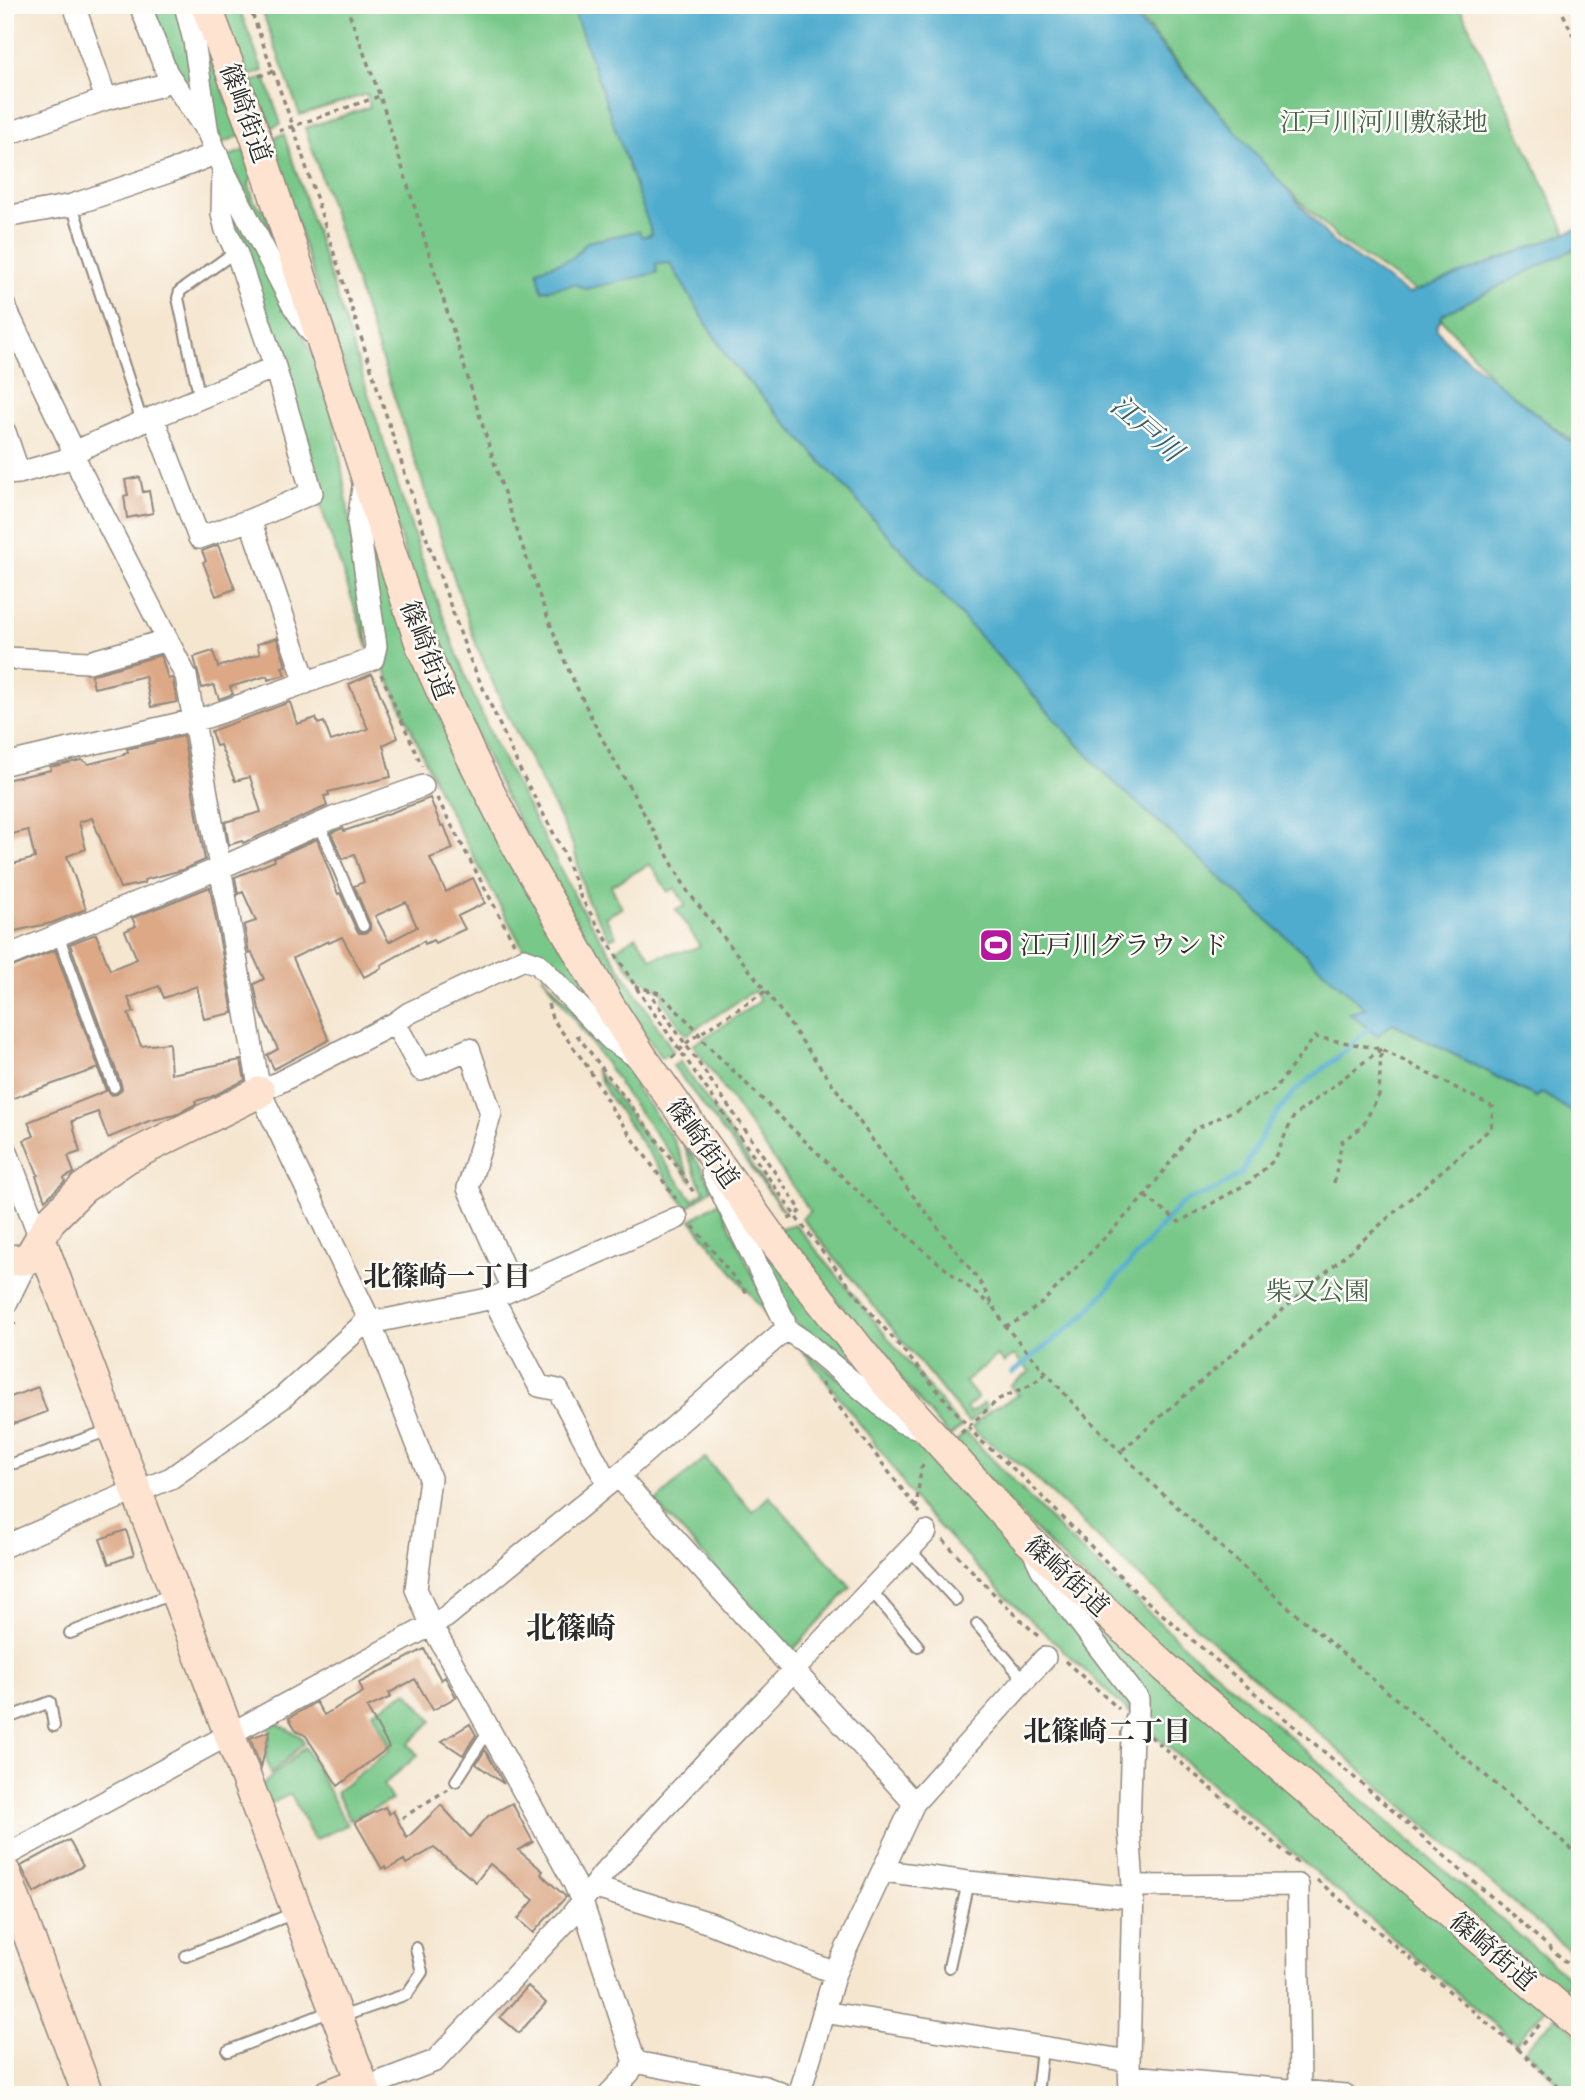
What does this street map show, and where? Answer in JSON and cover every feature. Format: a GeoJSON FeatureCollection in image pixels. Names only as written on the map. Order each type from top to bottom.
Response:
{"type":"FeatureCollection","features":[{"type":"Feature","properties":{"kind":"main road","name":"篠崎街道"},"geometry":{"type":"LineString","coordinates":[[206,5],[256,138],[421,645],[470,754],[516,844],[644,1060],[701,1163],[773,1240],[886,1383],[1027,1539],[1167,1670],[1580,2025]]}},
{"type":"Feature","properties":{"kind":"main road"},"geometry":{"type":"LineString","coordinates":[[260,1092],[127,1158],[83,1188],[51,1220],[24,1253],[112,1429],[365,2088],[328,2095]]}},
{"type":"Feature","properties":{"kind":"main road"},"geometry":{"type":"LineString","coordinates":[[5,1872],[88,2095]]}},
{"type":"Feature","properties":{"kind":"street"},"geometry":{"type":"LineString","coordinates":[[74,5],[106,99]]}},
{"type":"Feature","properties":{"kind":"street"},"geometry":{"type":"LineString","coordinates":[[140,5],[167,73],[216,152],[292,304],[309,330],[326,348]]}},
{"type":"Feature","properties":{"kind":"street"},"geometry":{"type":"LineString","coordinates":[[147,420],[199,538],[250,520],[312,493],[275,367],[222,215],[216,152],[194,41],[184,5]]}},
{"type":"Feature","properties":{"kind":"street"},"geometry":{"type":"LineString","coordinates":[[5,135],[106,99],[159,86]]}},
{"type":"Feature","properties":{"kind":"street"},"geometry":{"type":"LineString","coordinates":[[5,217],[72,205],[169,172],[216,152]]}},
{"type":"Feature","properties":{"kind":"street"},"geometry":{"type":"LineString","coordinates":[[5,307],[11,333],[186,676],[260,1092],[369,1320],[430,1478],[416,1589],[432,1624],[574,1883],[587,1894],[710,1923],[835,1973]]}},
{"type":"Feature","properties":{"kind":"street"},"geometry":{"type":"LineString","coordinates":[[5,432],[12,473],[64,460],[147,420],[275,367]]}},
{"type":"Feature","properties":{"kind":"street"},"geometry":{"type":"LineString","coordinates":[[5,764],[194,719],[373,659],[376,653],[358,522],[365,472]]}},
{"type":"Feature","properties":{"kind":"street"},"geometry":{"type":"LineString","coordinates":[[250,520],[306,683]]}},
{"type":"Feature","properties":{"kind":"street"},"geometry":{"type":"LineString","coordinates":[[5,658],[89,663],[167,640]]}},
{"type":"Feature","properties":{"kind":"street"},"geometry":{"type":"LineString","coordinates":[[5,957],[319,824],[428,784]]}},
{"type":"Feature","properties":{"kind":"street"},"geometry":{"type":"LineString","coordinates":[[260,1092],[395,1023],[409,1013],[524,959],[538,964],[611,1040],[629,1054],[644,1060]]}},
{"type":"Feature","properties":{"kind":"street"},"geometry":{"type":"LineString","coordinates":[[395,1023],[421,1070],[469,1049],[491,1113],[468,1188],[513,1289]]}},
{"type":"Feature","properties":{"kind":"street"},"geometry":{"type":"LineString","coordinates":[[5,1147],[24,1253],[5,1306]]}},
{"type":"Feature","properties":{"kind":"street"},"geometry":{"type":"LineString","coordinates":[[701,1163],[706,1162],[786,1329],[901,1422],[929,1432]]}},
{"type":"Feature","properties":{"kind":"street"},"geometry":{"type":"LineString","coordinates":[[5,1546],[136,1490],[149,1488],[172,1478],[281,1399],[369,1320],[385,1321],[493,1298],[683,1216]]}},
{"type":"Feature","properties":{"kind":"street"},"geometry":{"type":"LineString","coordinates":[[493,1298],[539,1387],[558,1390],[613,1480],[795,1671],[914,1803]]}},
{"type":"Feature","properties":{"kind":"street"},"geometry":{"type":"LineString","coordinates":[[5,1856],[446,1617],[613,1480],[786,1329]]}},
{"type":"Feature","properties":{"kind":"street"},"geometry":{"type":"LineString","coordinates":[[365,2088],[435,2061],[711,1757],[929,1528]]}},
{"type":"Feature","properties":{"kind":"street"},"geometry":{"type":"LineString","coordinates":[[1027,1539],[1046,1577],[1138,1699],[1138,1714],[1132,1734],[1129,1828],[1133,1892],[1130,2077]]}},
{"type":"Feature","properties":{"kind":"street"},"geometry":{"type":"LineString","coordinates":[[799,2095],[835,1973],[914,1803],[1051,1653]]}},
{"type":"Feature","properties":{"kind":"street"},"geometry":{"type":"LineString","coordinates":[[884,1871],[968,1882],[1133,1892],[1298,1885],[1300,2093]]}},
{"type":"Feature","properties":{"kind":"street"},"geometry":{"type":"LineString","coordinates":[[587,1894],[635,2062],[629,2073],[608,2095]]}},
{"type":"Feature","properties":{"kind":"street"},"geometry":{"type":"LineString","coordinates":[[823,2012],[1042,2048],[1130,2077],[1345,2095]]}},
{"type":"Feature","properties":{"kind":"street"},"geometry":{"type":"LineString","coordinates":[[635,2062],[765,2087],[785,2095]]}},
{"type":"Feature","properties":{"kind":"lane"},"geometry":{"type":"LineString","coordinates":[[72,205],[147,420]]}},
{"type":"Feature","properties":{"kind":"lane"},"geometry":{"type":"LineString","coordinates":[[200,399],[178,298],[180,290],[225,259],[237,254]]}},
{"type":"Feature","properties":{"kind":"lane"},"geometry":{"type":"LineString","coordinates":[[319,824],[363,926]]}},
{"type":"Feature","properties":{"kind":"lane"},"geometry":{"type":"LineString","coordinates":[[58,935],[114,1087]]}},
{"type":"Feature","properties":{"kind":"lane"},"geometry":{"type":"LineString","coordinates":[[15,1463],[112,1429]]}},
{"type":"Feature","properties":{"kind":"lane"},"geometry":{"type":"LineString","coordinates":[[908,1548],[956,1600]]}},
{"type":"Feature","properties":{"kind":"lane"},"geometry":{"type":"LineString","coordinates":[[870,1589],[918,1646]]}},
{"type":"Feature","properties":{"kind":"lane"},"geometry":{"type":"LineString","coordinates":[[70,1633],[174,1593]]}},
{"type":"Feature","properties":{"kind":"lane"},"geometry":{"type":"LineString","coordinates":[[977,1624],[1025,1681]]}},
{"type":"Feature","properties":{"kind":"lane"},"geometry":{"type":"LineString","coordinates":[[5,1719],[50,1702],[54,1726]]}},
{"type":"Feature","properties":{"kind":"lane"},"geometry":{"type":"LineString","coordinates":[[453,1784],[483,1739],[491,1732]]}},
{"type":"Feature","properties":{"kind":"lane"},"geometry":{"type":"LineString","coordinates":[[949,1967],[968,1882]]}},
{"type":"Feature","properties":{"kind":"lane"},"geometry":{"type":"LineString","coordinates":[[186,1956],[298,1911]]}},
{"type":"Feature","properties":{"kind":"lane"},"geometry":{"type":"LineString","coordinates":[[228,2051],[336,2014],[407,1994],[422,1972],[416,1948]]}},
{"type":"Feature","properties":{"kind":"lane"},"geometry":{"type":"LineString","coordinates":[[1037,2095],[1042,2048]]}},
{"type":"Feature","properties":{"kind":"path"},"geometry":{"type":"LineString","coordinates":[[249,5],[293,126],[387,420],[468,655],[522,774],[562,849],[581,898],[678,1054],[795,1216],[867,1308],[967,1427],[1024,1478],[1136,1592],[1310,1739],[1580,1976],[1574,1985]]}},
{"type":"Feature","properties":{"kind":"path"},"geometry":{"type":"LineString","coordinates":[[346,5],[380,96],[503,490],[542,603],[569,669],[600,733],[688,892],[766,990],[907,1188],[978,1279],[1005,1326],[1046,1373],[1120,1452],[1280,1600],[1580,1856]]}},
{"type":"Feature","properties":{"kind":"path"},"geometry":{"type":"LineString","coordinates":[[1559,5],[1580,50]]}},
{"type":"Feature","properties":{"kind":"path"},"geometry":{"type":"LineString","coordinates":[[263,74],[273,71]]}},
{"type":"Feature","properties":{"kind":"path"},"geometry":{"type":"LineString","coordinates":[[282,130],[380,96]]}},
{"type":"Feature","properties":{"kind":"path"},"geometry":{"type":"LineString","coordinates":[[378,668],[428,784],[517,949]]}},
{"type":"Feature","properties":{"kind":"path"},"geometry":{"type":"LineString","coordinates":[[635,986],[659,993],[832,1167],[993,1306]]}},
{"type":"Feature","properties":{"kind":"path"},"geometry":{"type":"LineString","coordinates":[[647,989],[801,1210],[795,1216],[784,1219]]}},
{"type":"Feature","properties":{"kind":"path"},"geometry":{"type":"LineString","coordinates":[[678,1054],[699,1034],[766,990]]}},
{"type":"Feature","properties":{"kind":"path"},"geometry":{"type":"LineString","coordinates":[[555,1007],[547,999],[552,1018],[587,1066],[683,1216],[747,1294]]}},
{"type":"Feature","properties":{"kind":"path"},"geometry":{"type":"LineString","coordinates":[[572,1028],[692,1191],[698,1187],[701,1163]]}},
{"type":"Feature","properties":{"kind":"path"},"geometry":{"type":"LineString","coordinates":[[1005,1326],[1041,1304],[1146,1196],[1194,1130],[1273,1091],[1315,1037],[1381,1049],[1493,1107],[1491,1128],[1120,1452]]}},
{"type":"Feature","properties":{"kind":"path"},"geometry":{"type":"LineString","coordinates":[[1334,1183],[1342,1141],[1362,1127],[1379,1095],[1381,1049]]}},
{"type":"Feature","properties":{"kind":"path"},"geometry":{"type":"LineString","coordinates":[[1146,1196],[1179,1222],[1250,1182],[1273,1161],[1294,1116],[1381,1049]]}},
{"type":"Feature","properties":{"kind":"path"},"geometry":{"type":"LineString","coordinates":[[963,1431],[999,1399],[1031,1385],[1046,1373]]}},
{"type":"Feature","properties":{"kind":"path"},"geometry":{"type":"LineString","coordinates":[[821,1383],[929,1528],[1051,1653],[1128,1717]]}},
{"type":"Feature","properties":{"kind":"path"},"geometry":{"type":"LineString","coordinates":[[916,1509],[920,1468]]}},
{"type":"Feature","properties":{"kind":"path"},"geometry":{"type":"LineString","coordinates":[[1143,1730],[1518,2049],[1567,2095]]}},
{"type":"Feature","properties":{"kind":"path"},"geometry":{"type":"LineString","coordinates":[[402,1818],[453,1784]]}},
{"type":"Feature","properties":{"kind":"path"},"geometry":{"type":"LineString","coordinates":[[1518,2049],[1537,2028]]}},
{"type":"Feature","properties":{"kind":"green space"},"geometry":{"type":"Polygon","coordinates":[[[147,5],[179,5],[200,111],[175,75],[147,5]]]}},
{"type":"Feature","properties":{"kind":"green space"},"geometry":{"type":"Polygon","coordinates":[[[192,5],[240,136],[222,143],[209,108],[192,5]]]}},
{"type":"Feature","properties":{"kind":"green space"},"geometry":{"type":"Polygon","coordinates":[[[218,5],[238,5],[263,71],[250,76],[244,61],[240,61],[218,5]]]}},
{"type":"Feature","properties":{"kind":"green space","name":"柴又公園"},"geometry":{"type":"Polygon","coordinates":[[[260,5],[572,5],[653,235],[728,359],[1105,774],[1367,1009],[1350,1014],[1393,1023],[1536,1097],[1542,1093],[1580,1117],[1580,1960],[1203,1633],[1025,1468],[972,1427],[990,1410],[1019,1395],[1010,1386],[1030,1372],[1014,1355],[1004,1363],[997,1356],[965,1382],[978,1398],[966,1408],[970,1413],[984,1403],[987,1407],[969,1423],[802,1218],[810,1211],[693,1045],[760,1001],[754,991],[686,1035],[661,999],[664,993],[632,973],[616,949],[636,936],[652,959],[700,946],[676,909],[686,906],[675,888],[668,892],[650,864],[611,886],[622,908],[605,917],[616,936],[610,939],[587,900],[573,845],[503,706],[476,644],[305,128],[370,107],[367,94],[300,115],[260,5]]]}},
{"type":"Feature","properties":{"kind":"green space","name":"江戸川河川敷緑地"},"geometry":{"type":"Polygon","coordinates":[[[1129,5],[1459,5],[1580,262],[1580,446],[1501,388],[1420,294],[1343,243],[1269,171],[1129,5]]]}},
{"type":"Feature","properties":{"kind":"green space"},"geometry":{"type":"Polygon","coordinates":[[[265,77],[281,124],[268,129],[252,82],[265,77]]]}},
{"type":"Feature","properties":{"kind":"green space"},"geometry":{"type":"Polygon","coordinates":[[[284,134],[424,566],[469,685],[494,742],[578,903],[673,1051],[661,1058],[648,1038],[644,1040],[507,800],[437,650],[269,139],[284,134]]]}},
{"type":"Feature","properties":{"kind":"green space"},"geometry":{"type":"Polygon","coordinates":[[[244,150],[252,176],[249,185],[254,201],[265,212],[295,296],[227,157],[244,150]]]}},
{"type":"Feature","properties":{"kind":"green space"},"geometry":{"type":"Polygon","coordinates":[[[226,185],[320,368],[334,417],[369,650],[318,498],[322,496],[242,251],[234,234],[226,185]]]}},
{"type":"Feature","properties":{"kind":"green space"},"geometry":{"type":"Polygon","coordinates":[[[366,525],[620,1041],[540,956],[531,950],[524,950],[442,798],[382,664],[384,657],[366,525]]]}},
{"type":"Feature","properties":{"kind":"green space"},"geometry":{"type":"Polygon","coordinates":[[[542,975],[637,1079],[635,1087],[673,1139],[692,1182],[618,1084],[542,975]]]}},
{"type":"Feature","properties":{"kind":"green space"},"geometry":{"type":"Polygon","coordinates":[[[680,1061],[785,1213],[673,1066],[680,1061]]]}},
{"type":"Feature","properties":{"kind":"green space"},"geometry":{"type":"Polygon","coordinates":[[[595,1069],[693,1200],[705,1190],[701,1187],[683,1143],[701,1167],[712,1189],[687,1208],[607,1093],[595,1069]]]}},
{"type":"Feature","properties":{"kind":"green space"},"geometry":{"type":"Polygon","coordinates":[[[733,1200],[903,1415],[792,1320],[733,1200]]]}},
{"type":"Feature","properties":{"kind":"green space"},"geometry":{"type":"Polygon","coordinates":[[[719,1202],[773,1319],[770,1319],[691,1220],[719,1202]]]}},
{"type":"Feature","properties":{"kind":"green space"},"geometry":{"type":"Polygon","coordinates":[[[795,1224],[961,1427],[949,1437],[778,1229],[795,1224]]]}},
{"type":"Feature","properties":{"kind":"green space"},"geometry":{"type":"Polygon","coordinates":[[[800,1347],[900,1429],[933,1451],[980,1502],[1130,1700],[1130,1713],[1001,1592],[917,1503],[887,1459],[800,1347]]]}},
{"type":"Feature","properties":{"kind":"green space"},"geometry":{"type":"Polygon","coordinates":[[[966,1432],[1063,1533],[1187,1648],[1571,1980],[1560,1993],[1173,1661],[1051,1547],[954,1443],[966,1432]]]}},
{"type":"Feature","properties":{"kind":"green space"},"geometry":{"type":"Polygon","coordinates":[[[705,1458],[753,1512],[769,1496],[851,1587],[792,1651],[655,1502],[705,1458]]]}},
{"type":"Feature","properties":{"kind":"green space"},"geometry":{"type":"Polygon","coordinates":[[[1062,1587],[1546,2008],[1516,2043],[1144,1726],[1062,1587]]]}},
{"type":"Feature","properties":{"kind":"green space"},"geometry":{"type":"Polygon","coordinates":[[[407,1692],[432,1721],[408,1744],[418,1755],[383,1785],[392,1800],[350,1820],[336,1792],[391,1749],[373,1712],[407,1692]]]}},
{"type":"Feature","properties":{"kind":"green space"},"geometry":{"type":"Polygon","coordinates":[[[276,1723],[300,1736],[304,1743],[271,1774],[266,1758],[270,1727],[276,1723]]]}},
{"type":"Feature","properties":{"kind":"green space"},"geometry":{"type":"Polygon","coordinates":[[[305,1747],[347,1825],[314,1840],[291,1794],[267,1805],[260,1787],[305,1747]]]}},
{"type":"Feature","properties":{"kind":"green space"},"geometry":{"type":"Polygon","coordinates":[[[1556,2016],[1580,2037],[1580,2095],[1571,2095],[1525,2049],[1556,2016]]]}},
{"type":"Feature","properties":{"kind":"water","name":"江戸川"},"geometry":{"type":"Polygon","coordinates":[[[572,5],[1125,5],[1333,242],[1408,294],[1579,228],[1580,246],[1443,314],[1436,328],[1449,344],[1580,449],[1580,1117],[1542,1093],[1536,1097],[1393,1023],[1377,1036],[1349,1013],[1366,1009],[1105,774],[728,359],[670,263],[656,264],[657,273],[586,289],[575,284],[542,291],[537,270],[573,258],[587,242],[639,231],[642,237],[652,234],[572,5]]]}},
{"type":"Feature","properties":{"kind":"building"},"geometry":{"type":"Polygon","coordinates":[[[140,477],[143,492],[149,491],[153,513],[127,518],[124,496],[128,495],[125,480],[140,477]]]}},
{"type":"Feature","properties":{"kind":"building"},"geometry":{"type":"Polygon","coordinates":[[[218,545],[235,589],[216,596],[203,562],[206,561],[202,551],[218,545]]]}},
{"type":"Feature","properties":{"kind":"building"},"geometry":{"type":"Polygon","coordinates":[[[277,638],[286,666],[282,667],[285,675],[268,680],[267,676],[230,687],[233,694],[219,699],[214,685],[202,688],[194,657],[213,651],[218,667],[260,654],[257,644],[277,638]]]}},
{"type":"Feature","properties":{"kind":"building"},"geometry":{"type":"Polygon","coordinates":[[[161,655],[168,679],[173,680],[177,702],[151,707],[145,676],[94,688],[91,675],[161,655]]]}},
{"type":"Feature","properties":{"kind":"building"},"geometry":{"type":"Polygon","coordinates":[[[372,674],[398,738],[383,745],[391,777],[328,792],[329,795],[324,796],[327,806],[243,843],[242,841],[229,845],[225,822],[261,812],[250,777],[235,781],[211,731],[290,702],[297,724],[316,718],[318,724],[324,722],[331,741],[368,729],[349,684],[372,674]]]}},
{"type":"Feature","properties":{"kind":"building"},"geometry":{"type":"Polygon","coordinates":[[[183,736],[205,860],[182,870],[144,880],[145,883],[120,888],[92,818],[79,822],[86,849],[67,856],[86,909],[52,923],[5,933],[5,866],[35,858],[28,830],[5,836],[5,780],[82,760],[89,764],[124,755],[128,752],[127,749],[183,736]]]}},
{"type":"Feature","properties":{"kind":"building"},"geometry":{"type":"Polygon","coordinates":[[[430,798],[453,849],[430,858],[446,892],[473,878],[485,903],[458,916],[465,929],[435,943],[433,940],[425,944],[424,941],[364,977],[342,937],[293,958],[329,1040],[274,1069],[267,1055],[278,1049],[259,1009],[254,984],[264,979],[252,953],[249,954],[244,925],[256,921],[243,892],[238,894],[235,877],[275,861],[274,858],[317,839],[338,894],[340,893],[356,929],[359,933],[365,933],[370,930],[370,924],[354,886],[364,882],[354,854],[343,859],[331,833],[343,828],[344,831],[430,798]],[[406,902],[375,916],[389,942],[417,927],[406,902]]]}},
{"type":"Feature","properties":{"kind":"building"},"geometry":{"type":"Polygon","coordinates":[[[210,887],[233,1013],[204,1019],[197,986],[164,998],[159,986],[128,998],[134,1012],[128,1014],[141,1046],[169,1043],[171,1074],[241,1060],[245,1080],[211,1097],[195,1101],[196,1104],[175,1115],[149,1121],[108,1138],[98,1112],[72,1121],[80,1152],[68,1156],[74,1173],[64,1178],[65,1181],[45,1200],[24,1140],[34,1136],[28,1122],[106,1091],[98,1068],[5,1101],[5,970],[55,950],[107,1090],[112,1095],[117,1094],[122,1089],[121,1084],[70,944],[96,934],[110,970],[137,959],[125,931],[136,926],[132,918],[210,887]]]}},
{"type":"Feature","properties":{"kind":"building"},"geometry":{"type":"Polygon","coordinates":[[[38,1387],[47,1412],[5,1427],[5,1399],[38,1387]]]}},
{"type":"Feature","properties":{"kind":"building"},"geometry":{"type":"Polygon","coordinates":[[[126,1530],[134,1555],[109,1564],[100,1539],[126,1530]]]}},
{"type":"Feature","properties":{"kind":"building"},"geometry":{"type":"Polygon","coordinates":[[[424,1649],[441,1680],[445,1677],[456,1697],[433,1710],[415,1679],[389,1693],[391,1697],[367,1708],[389,1747],[338,1786],[306,1736],[296,1730],[289,1718],[316,1702],[324,1715],[363,1692],[359,1683],[424,1649]]]}},
{"type":"Feature","properties":{"kind":"building"},"geometry":{"type":"Polygon","coordinates":[[[470,1724],[476,1735],[463,1755],[442,1741],[470,1724]]]}},
{"type":"Feature","properties":{"kind":"building"},"geometry":{"type":"Polygon","coordinates":[[[270,1731],[267,1742],[261,1768],[250,1738],[270,1731]]]}},
{"type":"Feature","properties":{"kind":"building"},"geometry":{"type":"Polygon","coordinates":[[[485,1750],[504,1784],[476,1764],[485,1750]]]}},
{"type":"Feature","properties":{"kind":"building"},"geometry":{"type":"Polygon","coordinates":[[[512,1803],[533,1842],[518,1850],[543,1871],[541,1874],[566,1897],[533,1933],[518,1919],[534,1900],[490,1864],[476,1882],[434,1848],[406,1864],[404,1860],[386,1870],[385,1867],[382,1869],[355,1822],[385,1807],[389,1814],[393,1811],[407,1838],[441,1805],[470,1837],[488,1816],[512,1803]]]}},
{"type":"Feature","properties":{"kind":"building"},"geometry":{"type":"Polygon","coordinates":[[[69,1840],[83,1866],[34,1893],[21,1866],[69,1840]]]}},
{"type":"Feature","properties":{"kind":"building"},"geometry":{"type":"Polygon","coordinates":[[[528,1986],[546,2003],[519,2033],[500,2017],[528,1986]]]}},
{"type":"Feature","properties":{"kind":"waterway"},"geometry":{"type":"LineString","coordinates":[[1012,1373],[1084,1316],[1178,1207],[1190,1199],[1215,1190],[1241,1174],[1268,1125],[1294,1092],[1343,1053],[1371,1026]]}},
{"type":"Feature","properties":{"kind":"place","name":"江戸川グラウンド"},"geometry":{"type":"Point","coordinates":[996,945]}},
{"type":"Feature","properties":{"kind":"district","name":"北篠崎一丁目"},"geometry":{"type":"Point","coordinates":[447,1276]}},
{"type":"Feature","properties":{"kind":"district","name":"北篠崎"},"geometry":{"type":"Point","coordinates":[571,1628]}},
{"type":"Feature","properties":{"kind":"district","name":"北篠崎二丁目"},"geometry":{"type":"Point","coordinates":[1107,1731]}}]}
